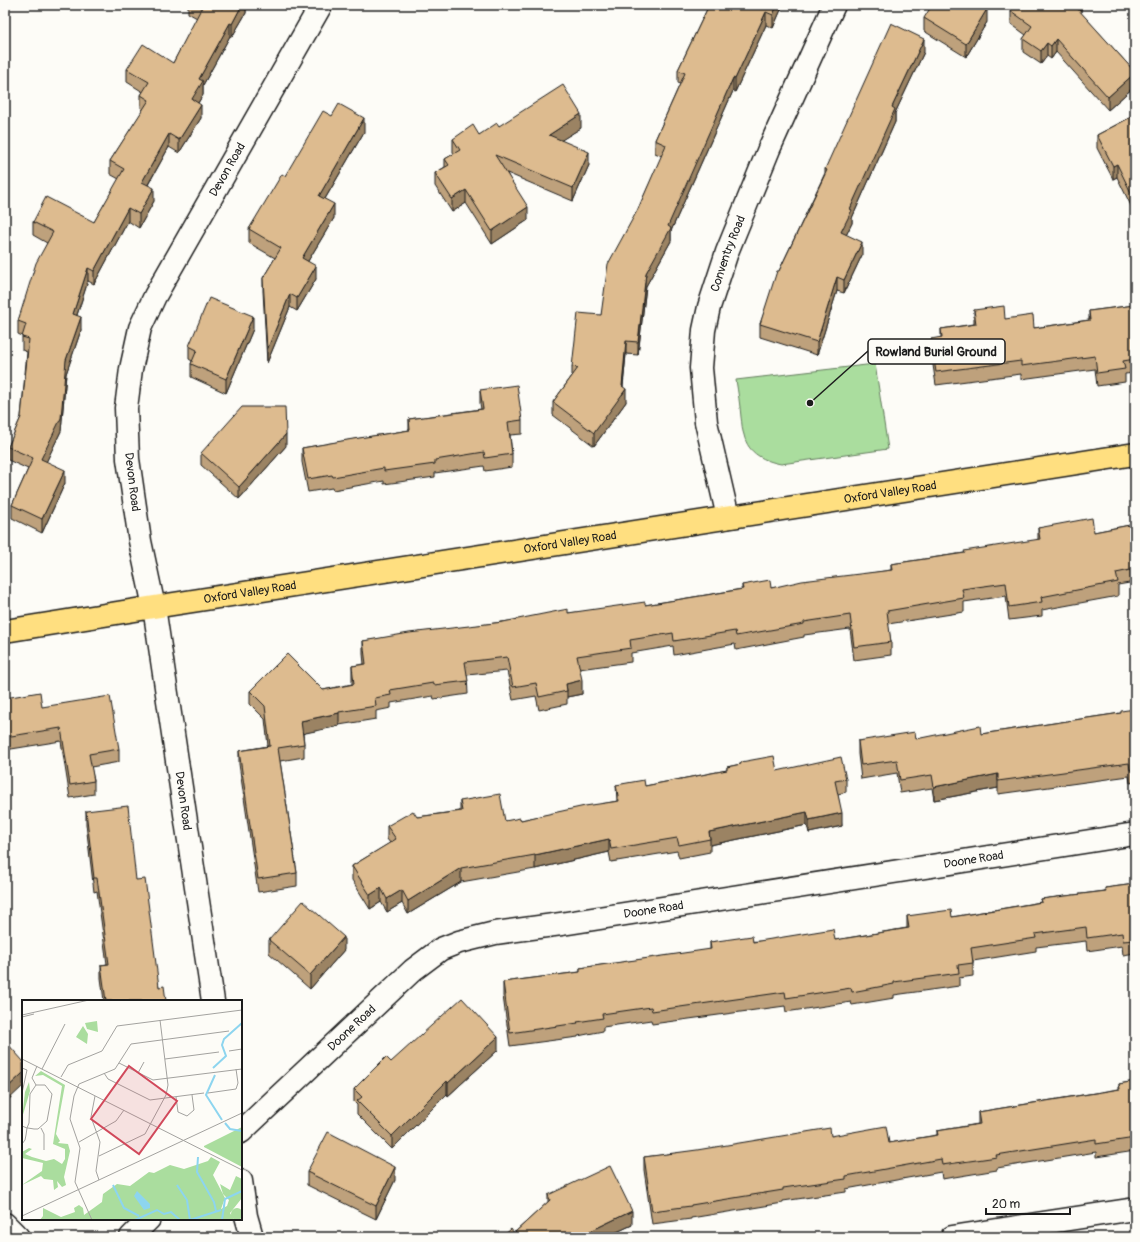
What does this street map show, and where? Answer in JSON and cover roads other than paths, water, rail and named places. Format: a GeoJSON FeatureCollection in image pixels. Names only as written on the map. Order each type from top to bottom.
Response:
{"type":"FeatureCollection","features":[{"type":"Feature","properties":{"kind":"main road","name":"Oxford Valley Road"},"geometry":{"type":"LineString","coordinates":[[5,631],[1135,454]]}},
{"type":"Feature","properties":{"kind":"street","name":"Devon Road"},"geometry":{"type":"LineString","coordinates":[[213,1000],[154,607],[140,541],[128,459],[126,408],[131,369],[140,328],[155,296],[321,5]]}},
{"type":"Feature","properties":{"kind":"street","name":"Conventry Road"},"geometry":{"type":"LineString","coordinates":[[728,517],[706,422],[701,368],[704,330],[709,307],[727,252],[769,149],[834,5]]}},
{"type":"Feature","properties":{"kind":"street","name":"Doone Road"},"geometry":{"type":"LineString","coordinates":[[242,1131],[413,970],[441,949],[459,942],[495,933],[1135,834]]}},
{"type":"Feature","properties":{"kind":"street"},"geometry":{"type":"LineString","coordinates":[[242,1188],[246,1216],[252,1237]]}},
{"type":"Feature","properties":{"kind":"street"},"geometry":{"type":"LineString","coordinates":[[952,1237],[1135,1209]]}},
{"type":"Feature","properties":{"kind":"street"},"geometry":{"type":"LineString","coordinates":[[131,1237],[148,1220]]}},
{"type":"Feature","properties":{"kind":"street"},"geometry":{"type":"LineString","coordinates":[[5,1224],[18,1237]]}},
{"type":"Feature","properties":{"kind":"place","name":"Rowland Burial Ground"},"geometry":{"type":"Point","coordinates":[810,403]}}]}
